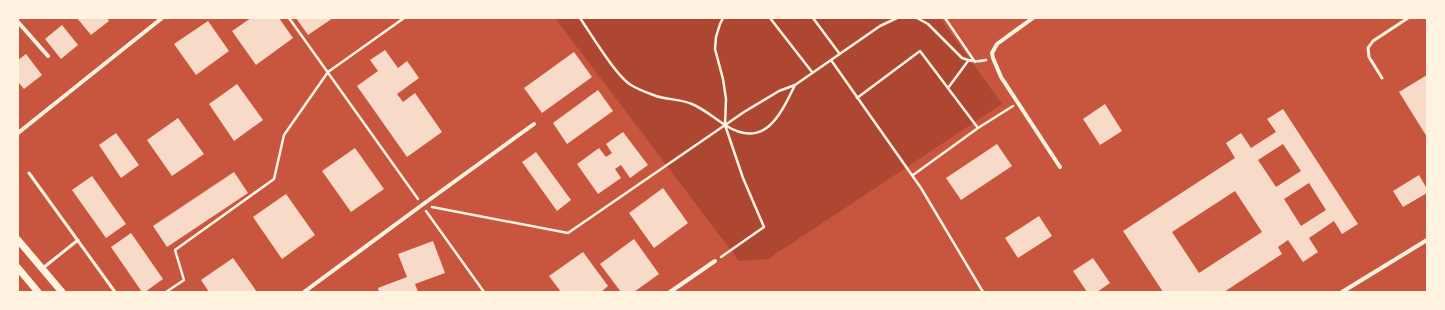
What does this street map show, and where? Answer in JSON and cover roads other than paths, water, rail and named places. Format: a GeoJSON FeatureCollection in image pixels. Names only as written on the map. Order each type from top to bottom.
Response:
{"type":"FeatureCollection","features":[{"type":"Feature","properties":{"kind":"street"},"geometry":{"type":"LineString","coordinates":[[18,133],[162,18]]}},
{"type":"Feature","properties":{"kind":"street"},"geometry":{"type":"LineString","coordinates":[[1033,18],[997,44],[992,53],[1001,77],[1017,104],[1060,167]]}},
{"type":"Feature","properties":{"kind":"street"},"geometry":{"type":"LineString","coordinates":[[18,22],[48,56]]}},
{"type":"Feature","properties":{"kind":"street"},"geometry":{"type":"LineString","coordinates":[[304,292],[534,124]]}},
{"type":"Feature","properties":{"kind":"street"},"geometry":{"type":"LineString","coordinates":[[18,240],[62,292]]}},
{"type":"Feature","properties":{"kind":"street"},"geometry":{"type":"LineString","coordinates":[[1342,292],[1427,240]]}},
{"type":"Feature","properties":{"kind":"street"},"geometry":{"type":"LineString","coordinates":[[670,292],[715,261]]}},
{"type":"Feature","properties":{"kind":"street"},"geometry":{"type":"LineString","coordinates":[[18,268],[38,292]]}},
{"type":"Feature","properties":{"kind":"lane"},"geometry":{"type":"LineString","coordinates":[[1382,78],[1368,57],[1368,48],[1373,42],[1408,18]]}},
{"type":"Feature","properties":{"kind":"lane"},"geometry":{"type":"LineString","coordinates":[[29,173],[115,292]]}},
{"type":"Feature","properties":{"kind":"lane"},"geometry":{"type":"LineString","coordinates":[[43,269],[78,240]]}}]}
